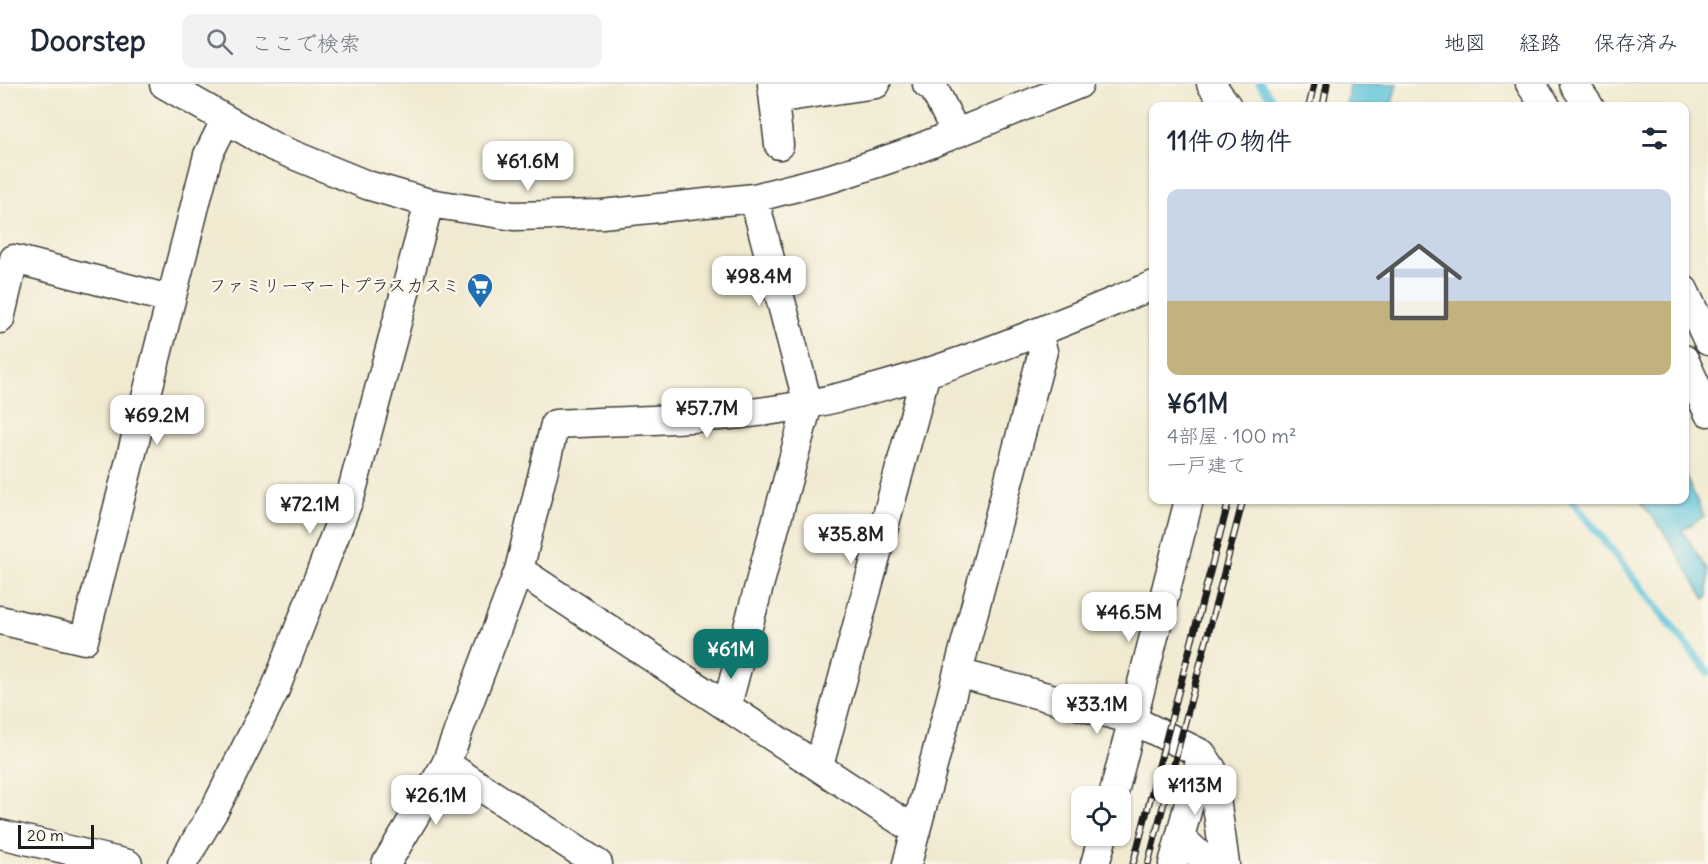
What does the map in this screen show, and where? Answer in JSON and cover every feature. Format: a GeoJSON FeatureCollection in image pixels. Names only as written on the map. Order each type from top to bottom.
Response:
{"type":"FeatureCollection","features":[{"type":"Feature","properties":{"kind":"street"},"geometry":{"type":"LineString","coordinates":[[164,84],[274,147],[367,185],[429,203],[514,216],[602,214],[754,198],[832,178],[956,133],[1078,84]]}},
{"type":"Feature","properties":{"kind":"street"},"geometry":{"type":"LineString","coordinates":[[779,145],[773,92],[876,84]]}},
{"type":"Feature","properties":{"kind":"street"},"geometry":{"type":"LineString","coordinates":[[927,84],[934,89],[956,133]]}},
{"type":"Feature","properties":{"kind":"street"},"geometry":{"type":"LineString","coordinates":[[1211,84],[1224,102]]}},
{"type":"Feature","properties":{"kind":"street"},"geometry":{"type":"LineString","coordinates":[[1530,84],[1543,102]]}},
{"type":"Feature","properties":{"kind":"street"},"geometry":{"type":"LineString","coordinates":[[1574,84],[1586,102]]}},
{"type":"Feature","properties":{"kind":"street"},"geometry":{"type":"LineString","coordinates":[[0,620],[84,640],[208,155],[225,121]]}},
{"type":"Feature","properties":{"kind":"street"},"geometry":{"type":"LineString","coordinates":[[727,705],[808,404],[754,198]]}},
{"type":"Feature","properties":{"kind":"street"},"geometry":{"type":"LineString","coordinates":[[182,864],[216,807],[276,690],[351,494],[429,203]]}},
{"type":"Feature","properties":{"kind":"street"},"geometry":{"type":"LineString","coordinates":[[0,319],[14,259],[170,299]]}},
{"type":"Feature","properties":{"kind":"street"},"geometry":{"type":"LineString","coordinates":[[386,864],[446,764],[519,570],[555,424],[698,417],[808,404],[925,376],[1037,334],[1149,287]]}},
{"type":"Feature","properties":{"kind":"street"},"geometry":{"type":"LineString","coordinates":[[1689,301],[1708,341]]}},
{"type":"Feature","properties":{"kind":"street"},"geometry":{"type":"LineString","coordinates":[[907,864],[1043,351],[1037,334]]}},
{"type":"Feature","properties":{"kind":"street"},"geometry":{"type":"LineString","coordinates":[[1689,370],[1708,412]]}},
{"type":"Feature","properties":{"kind":"street"},"geometry":{"type":"LineString","coordinates":[[819,766],[925,376]]}},
{"type":"Feature","properties":{"kind":"street"},"geometry":{"type":"LineString","coordinates":[[1116,786],[1188,504]]}},
{"type":"Feature","properties":{"kind":"street"},"geometry":{"type":"LineString","coordinates":[[519,570],[916,831]]}},
{"type":"Feature","properties":{"kind":"street"},"geometry":{"type":"LineString","coordinates":[[958,673],[1133,720],[1202,754],[1212,769],[1225,864]]}},
{"type":"Feature","properties":{"kind":"street"},"geometry":{"type":"LineString","coordinates":[[1173,864],[1202,754]]}},
{"type":"Feature","properties":{"kind":"street"},"geometry":{"type":"LineString","coordinates":[[446,764],[598,864]]}},
{"type":"Feature","properties":{"kind":"street"},"geometry":{"type":"LineString","coordinates":[[0,834],[129,864]]}},
{"type":"Feature","properties":{"kind":"street"},"geometry":{"type":"LineString","coordinates":[[1180,837],[1209,864]]}},
{"type":"Feature","properties":{"kind":"street"},"geometry":{"type":"LineString","coordinates":[[1095,864],[1100,846]]}},
{"type":"Feature","properties":{"kind":"water"},"geometry":{"type":"Polygon","coordinates":[[[1349,84],[1397,84],[1392,102],[1347,102],[1349,84]]]}},
{"type":"Feature","properties":{"kind":"water"},"geometry":{"type":"Polygon","coordinates":[[[1689,484],[1704,516],[1682,531],[1708,570],[1708,596],[1705,599],[1662,529],[1642,504],[1689,504],[1689,484]]]}},
{"type":"Feature","properties":{"kind":"waterway"},"geometry":{"type":"LineString","coordinates":[[1260,84],[1274,102]]}},
{"type":"Feature","properties":{"kind":"waterway"},"geometry":{"type":"LineString","coordinates":[[1575,504],[1708,672]]}},
{"type":"Feature","properties":{"kind":"railway"},"geometry":{"type":"LineString","coordinates":[[1310,102],[1314,84]]}},
{"type":"Feature","properties":{"kind":"railway"},"geometry":{"type":"LineString","coordinates":[[1324,102],[1327,84]]}},
{"type":"Feature","properties":{"kind":"railway"},"geometry":{"type":"LineString","coordinates":[[1133,864],[1228,504]]}},
{"type":"Feature","properties":{"kind":"railway"},"geometry":{"type":"LineString","coordinates":[[1148,864],[1242,504]]}},
{"type":"Feature","properties":{"kind":"place","name":"ファミリーマートプラスカスミ"},"geometry":{"type":"Point","coordinates":[480,309]}}]}
